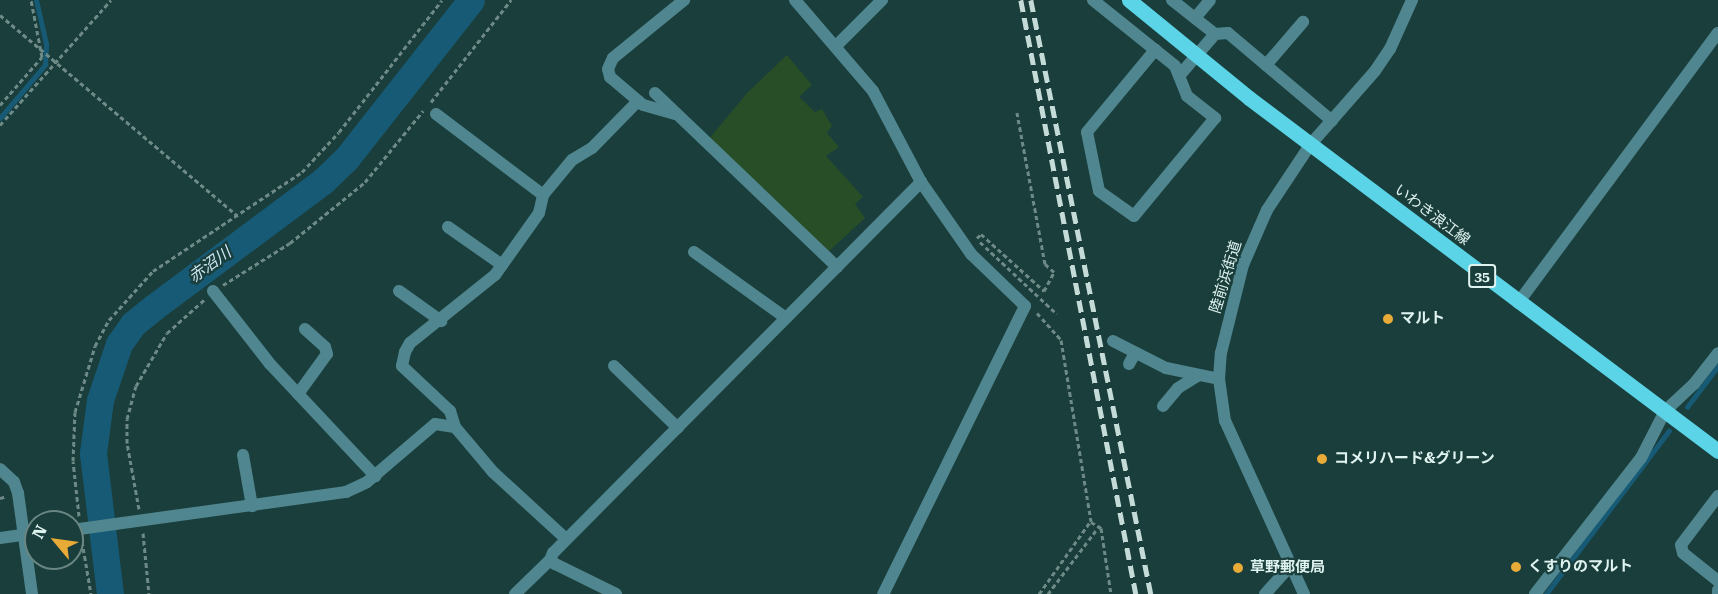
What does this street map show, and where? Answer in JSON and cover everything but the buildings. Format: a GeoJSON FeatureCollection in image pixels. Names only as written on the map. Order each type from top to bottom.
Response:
{"type":"FeatureCollection","features":[{"type":"Feature","properties":{"kind":"main road","name":"いわき浪江線"},"geometry":{"type":"LineString","coordinates":[[1129,0],[1310,145],[1718,451]]}},
{"type":"Feature","properties":{"kind":"street"},"geometry":{"type":"LineString","coordinates":[[677,115],[638,101],[610,77],[608,69],[613,58],[684,0]]}},
{"type":"Feature","properties":{"kind":"street"},"geometry":{"type":"LineString","coordinates":[[795,0],[837,45],[887,112],[921,182],[967,248],[1025,306],[883,594]]}},
{"type":"Feature","properties":{"kind":"street"},"geometry":{"type":"LineString","coordinates":[[837,45],[882,0]]}},
{"type":"Feature","properties":{"kind":"street"},"geometry":{"type":"LineString","coordinates":[[1093,0],[1175,66],[1186,96],[1215,118],[1134,216],[1099,191],[1088,132],[1155,50]]}},
{"type":"Feature","properties":{"kind":"street"},"geometry":{"type":"LineString","coordinates":[[1172,0],[1215,34],[1228,33],[1332,121]]}},
{"type":"Feature","properties":{"kind":"street"},"geometry":{"type":"LineString","coordinates":[[1195,18],[1210,0]]}},
{"type":"Feature","properties":{"kind":"street","name":"陸前浜街道"},"geometry":{"type":"LineString","coordinates":[[1304,594],[1225,421],[1219,379],[1227,323],[1253,237],[1310,145],[1385,57],[1410,1]]}},
{"type":"Feature","properties":{"kind":"street"},"geometry":{"type":"LineString","coordinates":[[1266,64],[1303,22]]}},
{"type":"Feature","properties":{"kind":"street"},"geometry":{"type":"LineString","coordinates":[[1518,303],[1718,33]]}},
{"type":"Feature","properties":{"kind":"street"},"geometry":{"type":"LineString","coordinates":[[1179,76],[1215,34]]}},
{"type":"Feature","properties":{"kind":"street"},"geometry":{"type":"LineString","coordinates":[[655,93],[837,267]]}},
{"type":"Feature","properties":{"kind":"street"},"geometry":{"type":"LineString","coordinates":[[566,539],[493,472],[455,427],[450,411],[402,366],[410,344],[479,291],[502,265],[539,213],[543,195],[572,160],[591,148],[638,101]]}},
{"type":"Feature","properties":{"kind":"street"},"geometry":{"type":"LineString","coordinates":[[436,114],[543,195]]}},
{"type":"Feature","properties":{"kind":"street"},"geometry":{"type":"LineString","coordinates":[[515,594],[550,560],[566,539],[921,182]]}},
{"type":"Feature","properties":{"kind":"street"},"geometry":{"type":"LineString","coordinates":[[448,227],[502,265]]}},
{"type":"Feature","properties":{"kind":"street"},"geometry":{"type":"LineString","coordinates":[[694,252],[786,318]]}},
{"type":"Feature","properties":{"kind":"street"},"geometry":{"type":"LineString","coordinates":[[213,291],[298,394],[375,476]]}},
{"type":"Feature","properties":{"kind":"street"},"geometry":{"type":"LineString","coordinates":[[399,291],[441,321]]}},
{"type":"Feature","properties":{"kind":"street"},"geometry":{"type":"LineString","coordinates":[[298,394],[327,354],[325,347],[305,328]]}},
{"type":"Feature","properties":{"kind":"street"},"geometry":{"type":"LineString","coordinates":[[1113,341],[1132,357],[1197,376],[1219,379]]}},
{"type":"Feature","properties":{"kind":"street"},"geometry":{"type":"LineString","coordinates":[[1535,594],[1641,458],[1665,411],[1694,384],[1718,353]]}},
{"type":"Feature","properties":{"kind":"street"},"geometry":{"type":"LineString","coordinates":[[614,366],[678,428]]}},
{"type":"Feature","properties":{"kind":"street"},"geometry":{"type":"LineString","coordinates":[[1163,406],[1178,388],[1197,376]]}},
{"type":"Feature","properties":{"kind":"street"},"geometry":{"type":"LineString","coordinates":[[84,529],[346,492],[375,476],[435,424],[455,427]]}},
{"type":"Feature","properties":{"kind":"street"},"geometry":{"type":"LineString","coordinates":[[243,455],[252,506]]}},
{"type":"Feature","properties":{"kind":"street"},"geometry":{"type":"LineString","coordinates":[[0,469],[15,485],[32,594]]}},
{"type":"Feature","properties":{"kind":"street"},"geometry":{"type":"LineString","coordinates":[[1718,496],[1681,546],[1683,554],[1718,581]]}},
{"type":"Feature","properties":{"kind":"street"},"geometry":{"type":"LineString","coordinates":[[0,538],[22,534]]}},
{"type":"Feature","properties":{"kind":"street"},"geometry":{"type":"LineString","coordinates":[[550,560],[602,591],[616,594]]}},
{"type":"Feature","properties":{"kind":"street"},"geometry":{"type":"LineString","coordinates":[[1265,594],[1290,566]]}},
{"type":"Feature","properties":{"kind":"path"},"geometry":{"type":"LineString","coordinates":[[0,105],[39,64],[40,49],[31,0]]}},
{"type":"Feature","properties":{"kind":"path"},"geometry":{"type":"LineString","coordinates":[[0,125],[111,0]]}},
{"type":"Feature","properties":{"kind":"path"},"geometry":{"type":"LineString","coordinates":[[75,510],[75,412],[95,346],[109,320],[145,279],[302,172],[339,132],[442,0]]}},
{"type":"Feature","properties":{"kind":"path"},"geometry":{"type":"LineString","coordinates":[[149,594],[140,519],[127,443],[128,419],[136,386],[167,333],[213,291],[291,243],[365,182],[511,0]]}},
{"type":"Feature","properties":{"kind":"path"},"geometry":{"type":"LineString","coordinates":[[0,15],[237,215]]}},
{"type":"Feature","properties":{"kind":"path"},"geometry":{"type":"LineString","coordinates":[[967,248],[981,234],[1044,291],[1054,272],[1045,264],[1017,113]]}},
{"type":"Feature","properties":{"kind":"path"},"geometry":{"type":"LineString","coordinates":[[977,238],[1057,314]]}},
{"type":"Feature","properties":{"kind":"path"},"geometry":{"type":"LineString","coordinates":[[1025,306],[1037,313],[1061,340],[1091,522],[1039,594]]}},
{"type":"Feature","properties":{"kind":"path"},"geometry":{"type":"LineString","coordinates":[[1091,522],[1100,525]]}},
{"type":"Feature","properties":{"kind":"path"},"geometry":{"type":"LineString","coordinates":[[1048,594],[1100,525]]}},
{"type":"Feature","properties":{"kind":"path"},"geometry":{"type":"LineString","coordinates":[[1100,525],[1111,594]]}},
{"type":"Feature","properties":{"kind":"path"},"geometry":{"type":"LineString","coordinates":[[84,564],[91,594]]}},
{"type":"Feature","properties":{"kind":"green space"},"geometry":{"type":"Polygon","coordinates":[[[787,55],[812,85],[799,97],[815,112],[822,109],[832,126],[827,133],[839,147],[826,156],[863,197],[855,204],[865,218],[827,253],[709,139],[747,93],[787,55]]]}},
{"type":"Feature","properties":{"kind":"waterway"},"geometry":{"type":"LineString","coordinates":[[0,118],[45,65],[46,44],[36,0]]}},
{"type":"Feature","properties":{"kind":"waterway","name":"赤沼川"},"geometry":{"type":"LineString","coordinates":[[110,594],[93,453],[100,400],[119,344],[133,324],[323,181],[346,159],[471,0]]}},
{"type":"Feature","properties":{"kind":"waterway"},"geometry":{"type":"LineString","coordinates":[[1687,407],[1718,366]]}},
{"type":"Feature","properties":{"kind":"waterway"},"geometry":{"type":"LineString","coordinates":[[1546,594],[1669,431]]}},
{"type":"Feature","properties":{"kind":"railway"},"geometry":{"type":"LineString","coordinates":[[1021,0],[1136,594]]}},
{"type":"Feature","properties":{"kind":"railway"},"geometry":{"type":"LineString","coordinates":[[1031,0],[1151,594]]}},
{"type":"Feature","properties":{"kind":"place","name":"マルト"},"geometry":{"type":"Point","coordinates":[1388,319]}},
{"type":"Feature","properties":{"kind":"place","name":"コメリハード&グリーン"},"geometry":{"type":"Point","coordinates":[1322,459]}},
{"type":"Feature","properties":{"kind":"place","name":"くすりのマルト"},"geometry":{"type":"Point","coordinates":[1516,567]}},
{"type":"Feature","properties":{"kind":"place","name":"草野郵便局"},"geometry":{"type":"Point","coordinates":[1238,568]}}]}
